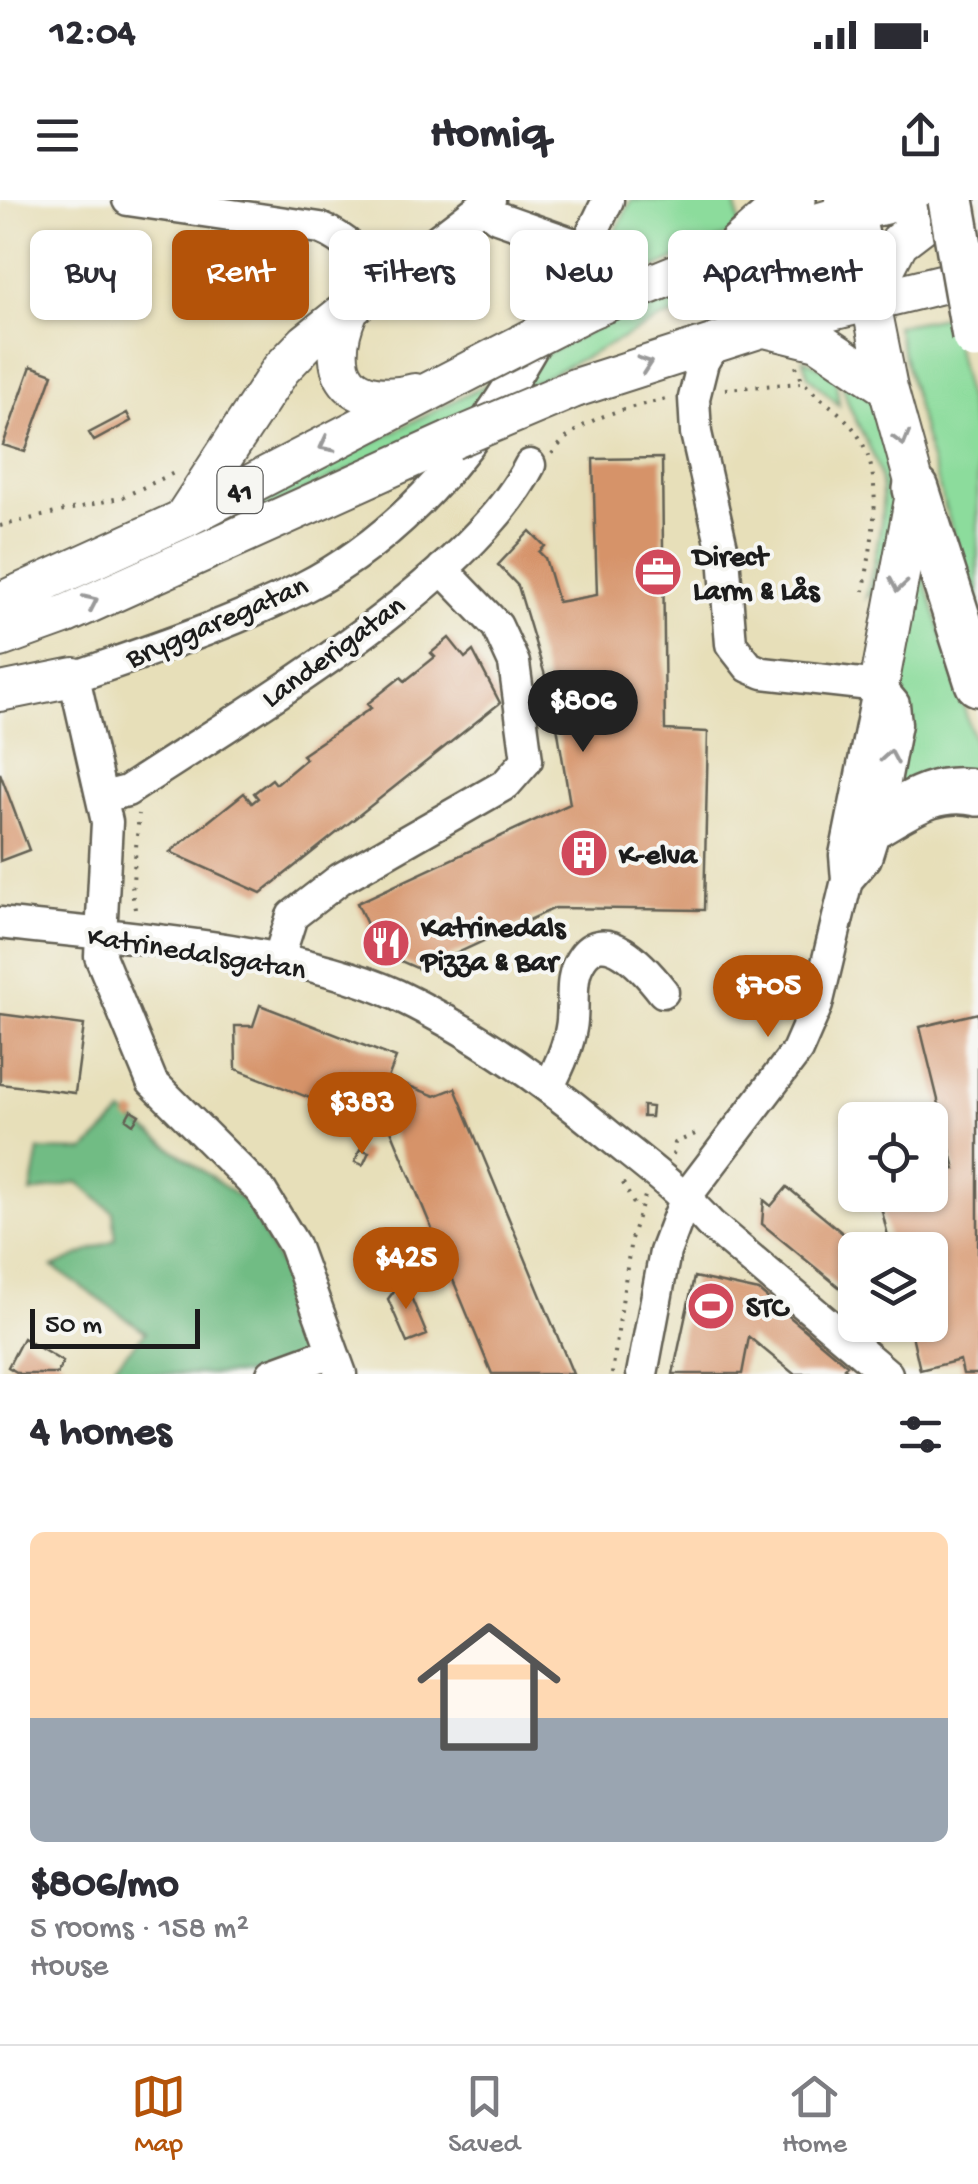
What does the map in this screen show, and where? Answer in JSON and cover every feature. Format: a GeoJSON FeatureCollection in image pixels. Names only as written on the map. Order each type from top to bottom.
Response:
{"type":"FeatureCollection","features":[{"type":"Feature","properties":{"kind":"highway"},"geometry":{"type":"LineString","coordinates":[[759,230],[793,200]]}},
{"type":"Feature","properties":{"kind":"highway"},"geometry":{"type":"LineString","coordinates":[[953,200],[976,343]]}},
{"type":"Feature","properties":{"kind":"highway"},"geometry":{"type":"LineString","coordinates":[[916,489],[978,683]]}},
{"type":"Feature","properties":{"kind":"highway"},"geometry":{"type":"LineString","coordinates":[[878,823],[946,789],[978,792]]}},
{"type":"Feature","properties":{"kind":"main road","name":"41"},"geometry":{"type":"LineString","coordinates":[[785,230],[849,206],[906,200]]}},
{"type":"Feature","properties":{"kind":"main road"},"geometry":{"type":"LineString","coordinates":[[896,248],[953,200]]}},
{"type":"Feature","properties":{"kind":"main road","name":"41"},"geometry":{"type":"LineString","coordinates":[[896,292],[977,275]]}},
{"type":"Feature","properties":{"kind":"main road","name":"41"},"geometry":{"type":"LineString","coordinates":[[0,602],[183,519],[586,311],[668,277]]}},
{"type":"Feature","properties":{"kind":"main road"},"geometry":{"type":"LineString","coordinates":[[183,519],[281,369],[306,343],[337,320]]}},
{"type":"Feature","properties":{"kind":"main road"},"geometry":{"type":"LineString","coordinates":[[346,320],[337,356],[357,392],[387,398],[438,388]]}},
{"type":"Feature","properties":{"kind":"main road","name":"41"},"geometry":{"type":"LineString","coordinates":[[0,638],[64,615],[338,488],[575,388],[791,320]]}},
{"type":"Feature","properties":{"kind":"main road"},"geometry":{"type":"LineString","coordinates":[[874,320],[888,388],[916,489],[879,686]]}},
{"type":"Feature","properties":{"kind":"main road"},"geometry":{"type":"LineString","coordinates":[[762,328],[818,341],[888,388]]}},
{"type":"Feature","properties":{"kind":"main road"},"geometry":{"type":"LineString","coordinates":[[0,692],[74,677]]}},
{"type":"Feature","properties":{"kind":"street"},"geometry":{"type":"LineString","coordinates":[[128,200],[329,232]]}},
{"type":"Feature","properties":{"kind":"street","name":"Bryggaregatan"},"geometry":{"type":"LineString","coordinates":[[594,230],[608,200]]}},
{"type":"Feature","properties":{"kind":"street"},"geometry":{"type":"LineString","coordinates":[[452,230],[487,203],[497,216],[536,230]]}},
{"type":"Feature","properties":{"kind":"street","name":"Bryggaregatan"},"geometry":{"type":"LineString","coordinates":[[74,677],[229,622],[305,586],[376,541],[430,493],[518,374],[547,320]]}},
{"type":"Feature","properties":{"kind":"street"},"geometry":{"type":"LineString","coordinates":[[715,342],[703,362],[694,398],[696,433],[724,556],[731,644],[749,666],[778,676],[879,686],[894,704],[896,724],[878,823],[866,858],[847,880]]}},
{"type":"Feature","properties":{"kind":"street","name":"Landerigatan"},"geometry":{"type":"LineString","coordinates":[[103,797],[127,791],[341,648],[442,569],[518,490],[530,464]]}},
{"type":"Feature","properties":{"kind":"street"},"geometry":{"type":"LineString","coordinates":[[278,960],[292,916],[340,879],[506,784],[527,760],[514,663],[498,626],[442,569]]}},
{"type":"Feature","properties":{"kind":"street"},"geometry":{"type":"LineString","coordinates":[[74,677],[103,797],[108,853],[100,956],[152,1082],[261,1191],[294,1245],[337,1363],[272,1374]]}},
{"type":"Feature","properties":{"kind":"street"},"geometry":{"type":"LineString","coordinates":[[642,1374],[664,1252],[686,1197],[797,1051],[817,1006],[847,880],[845,855],[879,686]]}},
{"type":"Feature","properties":{"kind":"street","name":"Katrinedalsgatan"},"geometry":{"type":"LineString","coordinates":[[0,923],[278,960],[394,994],[466,1032],[548,1086],[686,1197],[721,1233],[888,1374]]}},
{"type":"Feature","properties":{"kind":"street"},"geometry":{"type":"LineString","coordinates":[[548,1086],[571,1029],[577,966],[585,956],[598,948],[622,950],[640,964],[663,992]]}},
{"type":"Feature","properties":{"kind":"path"},"geometry":{"type":"LineString","coordinates":[[792,357],[800,382],[854,428],[870,470],[878,502],[862,604]]}},
{"type":"Feature","properties":{"kind":"path"},"geometry":{"type":"LineString","coordinates":[[711,390],[800,382]]}},
{"type":"Feature","properties":{"kind":"path"},"geometry":{"type":"LineString","coordinates":[[565,436],[611,412],[675,396]]}},
{"type":"Feature","properties":{"kind":"path"},"geometry":{"type":"LineString","coordinates":[[612,1374],[638,1211],[674,1153],[675,1143],[686,1141],[706,1126]]}},
{"type":"Feature","properties":{"kind":"path"},"geometry":{"type":"LineString","coordinates":[[619,1178],[630,1190],[638,1211]]}},
{"type":"Feature","properties":{"kind":"green space"},"geometry":{"type":"Polygon","coordinates":[[[631,200],[735,200],[740,230],[668,230],[668,262],[648,271],[648,230],[616,230],[631,200]]]}},
{"type":"Feature","properties":{"kind":"green space"},"geometry":{"type":"Polygon","coordinates":[[[668,296],[668,317],[467,416],[57,605],[0,612],[267,496],[613,320],[648,320],[648,303],[668,296]]]}},
{"type":"Feature","properties":{"kind":"green space"},"geometry":{"type":"Polygon","coordinates":[[[949,316],[978,447],[978,616],[929,454],[896,326],[949,316]]]}},
{"type":"Feature","properties":{"kind":"green space"},"geometry":{"type":"Polygon","coordinates":[[[803,359],[835,373],[839,405],[808,376],[803,359]]]}},
{"type":"Feature","properties":{"kind":"green space"},"geometry":{"type":"Polygon","coordinates":[[[842,375],[862,385],[872,402],[898,480],[887,562],[879,561],[872,593],[866,598],[880,533],[881,484],[878,468],[847,400],[842,375]]]}},
{"type":"Feature","properties":{"kind":"green space"},"geometry":{"type":"Polygon","coordinates":[[[920,563],[978,754],[978,781],[890,801],[906,701],[898,677],[920,563]]]}},
{"type":"Feature","properties":{"kind":"green space"},"geometry":{"type":"Polygon","coordinates":[[[123,1113],[247,1203],[317,1335],[316,1374],[106,1374],[146,1332],[53,1267],[116,1239],[113,1212],[78,1182],[31,1193],[39,1150],[85,1151],[123,1113]]]}},
{"type":"Feature","properties":{"kind":"building"},"geometry":{"type":"Polygon","coordinates":[[[31,366],[53,374],[25,452],[3,445],[31,366]]]}},
{"type":"Feature","properties":{"kind":"building"},"geometry":{"type":"Polygon","coordinates":[[[127,413],[131,421],[94,441],[89,433],[127,413]]]}},
{"type":"Feature","properties":{"kind":"building","name":"K-elva"},"geometry":{"type":"Polygon","coordinates":[[[662,458],[665,730],[708,732],[704,910],[555,908],[421,970],[380,952],[357,903],[570,804],[553,702],[518,586],[498,565],[530,531],[545,546],[539,552],[545,558],[558,602],[597,595],[593,459],[662,458]]]}},
{"type":"Feature","properties":{"kind":"building"},"geometry":{"type":"Polygon","coordinates":[[[449,638],[465,658],[473,651],[500,703],[261,893],[170,852],[244,793],[252,803],[258,798],[254,793],[272,779],[276,784],[306,759],[302,755],[371,708],[367,704],[401,677],[405,681],[435,657],[431,653],[449,638]]]}},
{"type":"Feature","properties":{"kind":"building"},"geometry":{"type":"Polygon","coordinates":[[[0,773],[29,850],[0,861],[0,773]]]}},
{"type":"Feature","properties":{"kind":"building"},"geometry":{"type":"Polygon","coordinates":[[[260,1005],[396,1058],[388,1078],[435,1096],[455,1088],[573,1374],[492,1374],[391,1130],[236,1069],[235,1026],[253,1026],[260,1005]]]}},
{"type":"Feature","properties":{"kind":"building"},"geometry":{"type":"Polygon","coordinates":[[[978,1013],[978,1374],[963,1374],[960,1360],[920,1370],[914,1342],[948,1342],[948,1232],[887,1232],[882,1212],[948,1212],[948,1171],[955,1169],[948,1141],[948,1102],[938,1102],[920,1027],[978,1013]]]}},
{"type":"Feature","properties":{"kind":"building"},"geometry":{"type":"Polygon","coordinates":[[[0,1014],[84,1025],[75,1093],[0,1084],[0,1014]]]}},
{"type":"Feature","properties":{"kind":"building"},"geometry":{"type":"Polygon","coordinates":[[[643,1106],[652,1107],[651,1117],[643,1117],[643,1106]]]}},
{"type":"Feature","properties":{"kind":"building"},"geometry":{"type":"Polygon","coordinates":[[[131,1110],[139,1115],[133,1124],[126,1119],[131,1110]]]}},
{"type":"Feature","properties":{"kind":"building"},"geometry":{"type":"Polygon","coordinates":[[[360,1149],[369,1152],[363,1165],[355,1162],[360,1149]]]}},
{"type":"Feature","properties":{"kind":"building"},"geometry":{"type":"Polygon","coordinates":[[[787,1187],[841,1232],[838,1232],[838,1286],[762,1224],[764,1200],[771,1206],[787,1187]]]}},
{"type":"Feature","properties":{"kind":"building"},"geometry":{"type":"Polygon","coordinates":[[[694,1277],[759,1291],[847,1365],[844,1368],[852,1374],[794,1374],[749,1337],[742,1374],[673,1374],[694,1277]]]}},
{"type":"Feature","properties":{"kind":"building"},"geometry":{"type":"Polygon","coordinates":[[[403,1278],[427,1335],[407,1343],[388,1299],[394,1291],[391,1283],[403,1278]]]}},
{"type":"Feature","properties":{"kind":"building"},"geometry":{"type":"Polygon","coordinates":[[[23,1338],[63,1362],[57,1374],[20,1374],[8,1367],[23,1338]]]}},
{"type":"Feature","properties":{"kind":"place","name":"Direct Larm & Lås"},"geometry":{"type":"Point","coordinates":[658,572]}},
{"type":"Feature","properties":{"kind":"place","name":"K-elva"},"geometry":{"type":"Point","coordinates":[584,853]}},
{"type":"Feature","properties":{"kind":"place","name":"Katrinedals Pizza & Bar"},"geometry":{"type":"Point","coordinates":[386,943]}},
{"type":"Feature","properties":{"kind":"place","name":"STC"},"geometry":{"type":"Point","coordinates":[711,1306]}}]}
